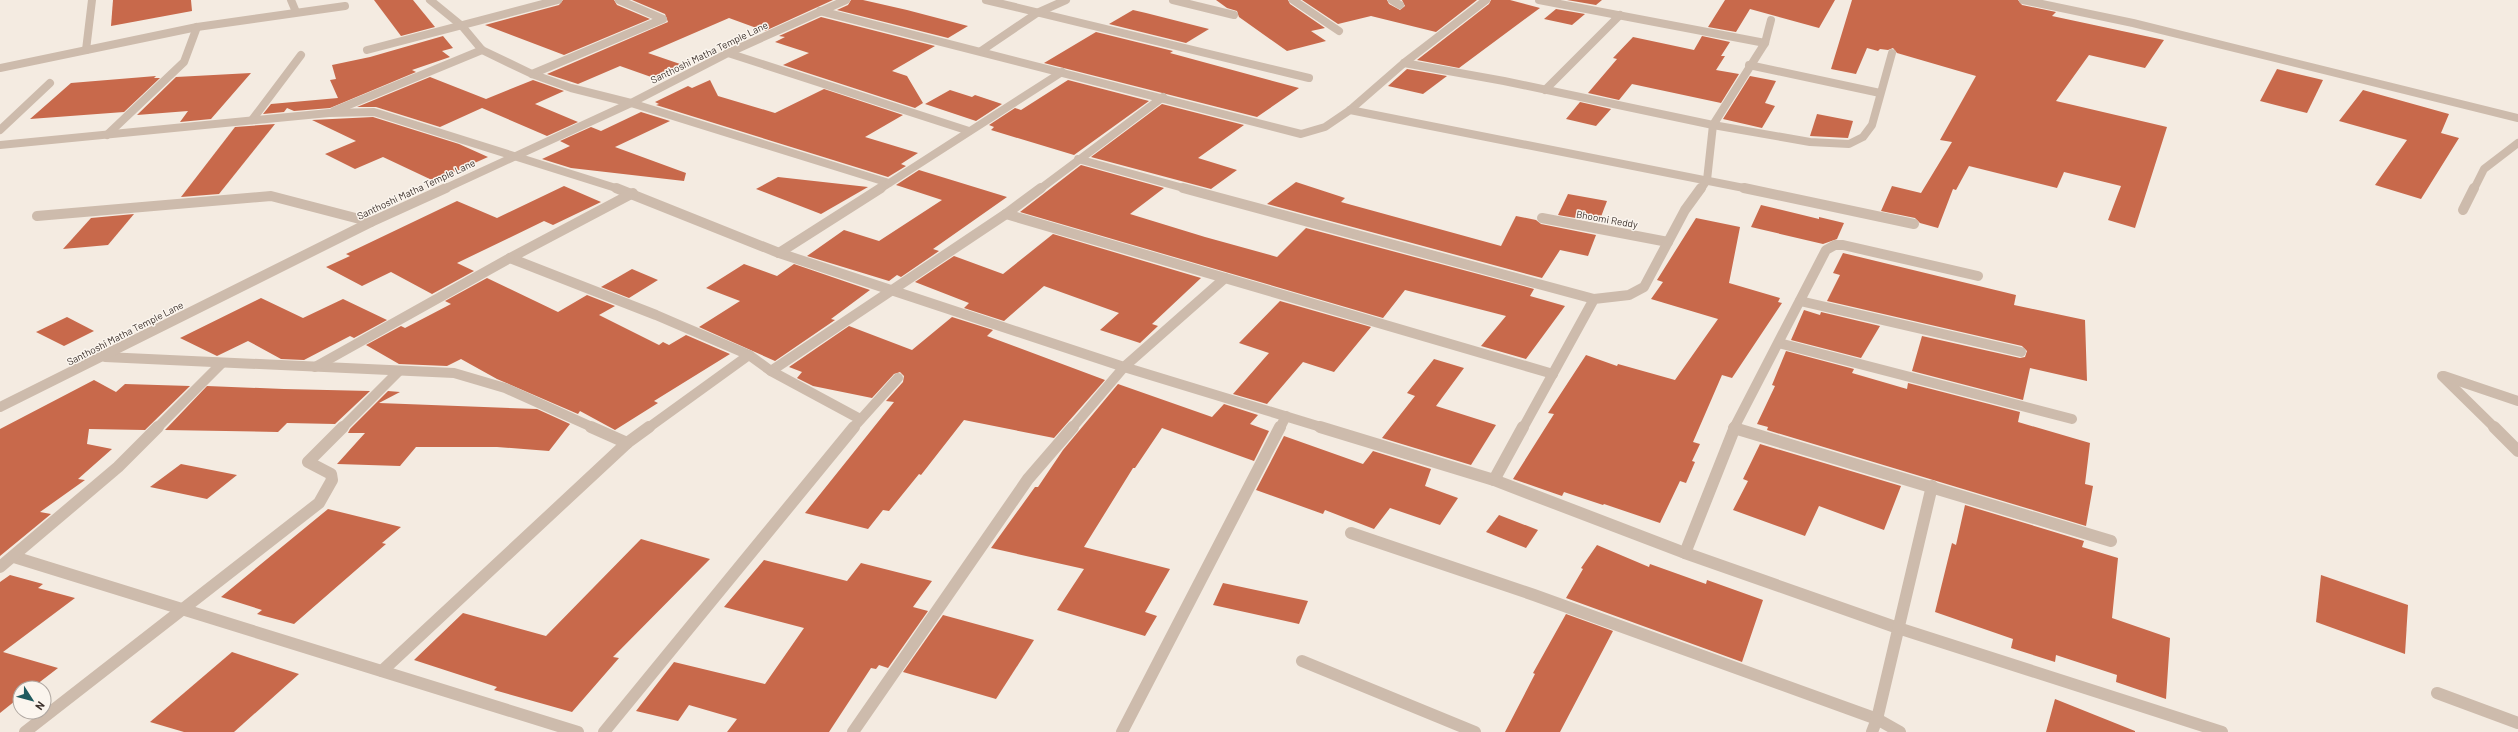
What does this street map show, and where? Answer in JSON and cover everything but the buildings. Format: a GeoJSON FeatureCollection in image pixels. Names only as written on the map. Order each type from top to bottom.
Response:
{"type":"FeatureCollection","features":[{"type":"Feature","properties":{"kind":"street"},"geometry":{"type":"LineString","coordinates":[[86,50],[92,0]]}},
{"type":"Feature","properties":{"kind":"street"},"geometry":{"type":"LineString","coordinates":[[291,0],[296,12]]}},
{"type":"Feature","properties":{"kind":"street"},"geometry":{"type":"LineString","coordinates":[[430,0],[462,26],[482,50],[532,74],[571,88],[631,103],[889,183]]}},
{"type":"Feature","properties":{"kind":"street"},"geometry":{"type":"LineString","coordinates":[[367,50],[558,0]]}},
{"type":"Feature","properties":{"kind":"street"},"geometry":{"type":"LineString","coordinates":[[532,74],[663,19],[619,0]]}},
{"type":"Feature","properties":{"kind":"street"},"geometry":{"type":"LineString","coordinates":[[822,0],[835,4]]}},
{"type":"Feature","properties":{"kind":"street","name":"Santhoshi Matha Temple Lane"},"geometry":{"type":"LineString","coordinates":[[0,407],[103,357],[371,222],[512,156],[631,103],[728,53],[846,0]]}},
{"type":"Feature","properties":{"kind":"street"},"geometry":{"type":"LineString","coordinates":[[986,0],[1309,78]]}},
{"type":"Feature","properties":{"kind":"street"},"geometry":{"type":"LineString","coordinates":[[981,51],[1038,13],[1066,0]]}},
{"type":"Feature","properties":{"kind":"street"},"geometry":{"type":"LineString","coordinates":[[1174,0],[1234,15]]}},
{"type":"Feature","properties":{"kind":"street"},"geometry":{"type":"LineString","coordinates":[[1293,0],[1339,31]]}},
{"type":"Feature","properties":{"kind":"street"},"geometry":{"type":"LineString","coordinates":[[1392,0],[1400,5]]}},
{"type":"Feature","properties":{"kind":"street"},"geometry":{"type":"LineString","coordinates":[[820,11],[891,31],[981,51],[1301,134],[1325,127],[1350,110],[1404,63],[1486,0]]}},
{"type":"Feature","properties":{"kind":"street"},"geometry":{"type":"LineString","coordinates":[[1539,0],[1766,43]]}},
{"type":"Feature","properties":{"kind":"street"},"geometry":{"type":"LineString","coordinates":[[2023,0],[2141,25],[2518,118]]}},
{"type":"Feature","properties":{"kind":"street"},"geometry":{"type":"LineString","coordinates":[[0,68],[197,28],[296,12],[345,6]]}},
{"type":"Feature","properties":{"kind":"street"},"geometry":{"type":"LineString","coordinates":[[1545,90],[1620,15]]}},
{"type":"Feature","properties":{"kind":"street"},"geometry":{"type":"LineString","coordinates":[[1078,159],[1594,299],[1629,295],[1644,287],[1685,210],[1706,180],[1713,124],[1749,65],[1766,43],[1772,20]]}},
{"type":"Feature","properties":{"kind":"street"},"geometry":{"type":"LineString","coordinates":[[107,135],[184,62],[197,28]]}},
{"type":"Feature","properties":{"kind":"street"},"geometry":{"type":"LineString","coordinates":[[329,113],[482,50]]}},
{"type":"Feature","properties":{"kind":"street"},"geometry":{"type":"LineString","coordinates":[[728,53],[969,131]]}},
{"type":"Feature","properties":{"kind":"street"},"geometry":{"type":"LineString","coordinates":[[1404,63],[1810,142],[1849,144],[1863,137],[1872,125],[1892,53]]}},
{"type":"Feature","properties":{"kind":"street"},"geometry":{"type":"LineString","coordinates":[[252,120],[301,55]]}},
{"type":"Feature","properties":{"kind":"street"},"geometry":{"type":"LineString","coordinates":[[1749,65],[1880,93]]}},
{"type":"Feature","properties":{"kind":"street"},"geometry":{"type":"LineString","coordinates":[[779,253],[1062,72]]}},
{"type":"Feature","properties":{"kind":"street"},"geometry":{"type":"LineString","coordinates":[[0,130],[50,83]]}},
{"type":"Feature","properties":{"kind":"street"},"geometry":{"type":"LineString","coordinates":[[771,372],[1006,214],[1163,97]]}},
{"type":"Feature","properties":{"kind":"street"},"geometry":{"type":"LineString","coordinates":[[1350,110],[1706,180],[1914,224]]}},
{"type":"Feature","properties":{"kind":"street"},"geometry":{"type":"LineString","coordinates":[[0,145],[329,113],[374,112],[633,193],[779,253],[1124,367],[1494,480],[1685,553],[1898,628],[2222,732]]}},
{"type":"Feature","properties":{"kind":"street"},"geometry":{"type":"LineString","coordinates":[[2464,210],[2484,169],[2518,143]]}},
{"type":"Feature","properties":{"kind":"street"},"geometry":{"type":"LineString","coordinates":[[315,367],[510,258],[633,193]]}},
{"type":"Feature","properties":{"kind":"street"},"geometry":{"type":"LineString","coordinates":[[37,216],[271,196],[371,222]]}},
{"type":"Feature","properties":{"kind":"street"},"geometry":{"type":"LineString","coordinates":[[1006,214],[1553,374]]}},
{"type":"Feature","properties":{"kind":"street","name":"Bhoomi Reddy"},"geometry":{"type":"LineString","coordinates":[[1542,218],[1668,242]]}},
{"type":"Feature","properties":{"kind":"street"},"geometry":{"type":"LineString","coordinates":[[1685,553],[1734,428],[1826,250],[1835,245],[1978,276]]}},
{"type":"Feature","properties":{"kind":"street"},"geometry":{"type":"LineString","coordinates":[[510,258],[656,315],[749,356],[771,372],[860,419]]}},
{"type":"Feature","properties":{"kind":"street"},"geometry":{"type":"LineString","coordinates":[[853,732],[1028,479],[1124,367],[1225,278]]}},
{"type":"Feature","properties":{"kind":"street"},"geometry":{"type":"LineString","coordinates":[[1494,480],[1594,299]]}},
{"type":"Feature","properties":{"kind":"street"},"geometry":{"type":"LineString","coordinates":[[1800,301],[2021,352]]}},
{"type":"Feature","properties":{"kind":"street"},"geometry":{"type":"LineString","coordinates":[[1779,343],[2072,419]]}},
{"type":"Feature","properties":{"kind":"street"},"geometry":{"type":"LineString","coordinates":[[382,671],[627,442],[749,356]]}},
{"type":"Feature","properties":{"kind":"street"},"geometry":{"type":"LineString","coordinates":[[103,357],[454,373],[505,388],[627,442]]}},
{"type":"Feature","properties":{"kind":"street"},"geometry":{"type":"LineString","coordinates":[[0,567],[14,557],[118,467],[222,363]]}},
{"type":"Feature","properties":{"kind":"street"},"geometry":{"type":"LineString","coordinates":[[25,732],[319,503],[332,480],[331,474],[308,462],[399,371]]}},
{"type":"Feature","properties":{"kind":"street"},"geometry":{"type":"LineString","coordinates":[[2518,401],[2442,376],[2518,451]]}},
{"type":"Feature","properties":{"kind":"street"},"geometry":{"type":"LineString","coordinates":[[604,732],[860,419],[898,378]]}},
{"type":"Feature","properties":{"kind":"street"},"geometry":{"type":"LineString","coordinates":[[1122,732],[1286,416]]}},
{"type":"Feature","properties":{"kind":"street"},"geometry":{"type":"LineString","coordinates":[[1734,428],[2112,541]]}},
{"type":"Feature","properties":{"kind":"street"},"geometry":{"type":"LineString","coordinates":[[1872,732],[1877,719],[1932,486]]}},
{"type":"Feature","properties":{"kind":"street"},"geometry":{"type":"LineString","coordinates":[[1351,533],[1534,595],[1877,719],[1900,732]]}},
{"type":"Feature","properties":{"kind":"street"},"geometry":{"type":"LineString","coordinates":[[14,557],[578,732]]}},
{"type":"Feature","properties":{"kind":"street"},"geometry":{"type":"LineString","coordinates":[[1302,661],[1475,732]]}},
{"type":"Feature","properties":{"kind":"street"},"geometry":{"type":"LineString","coordinates":[[2436,693],[2518,723]]}}]}
